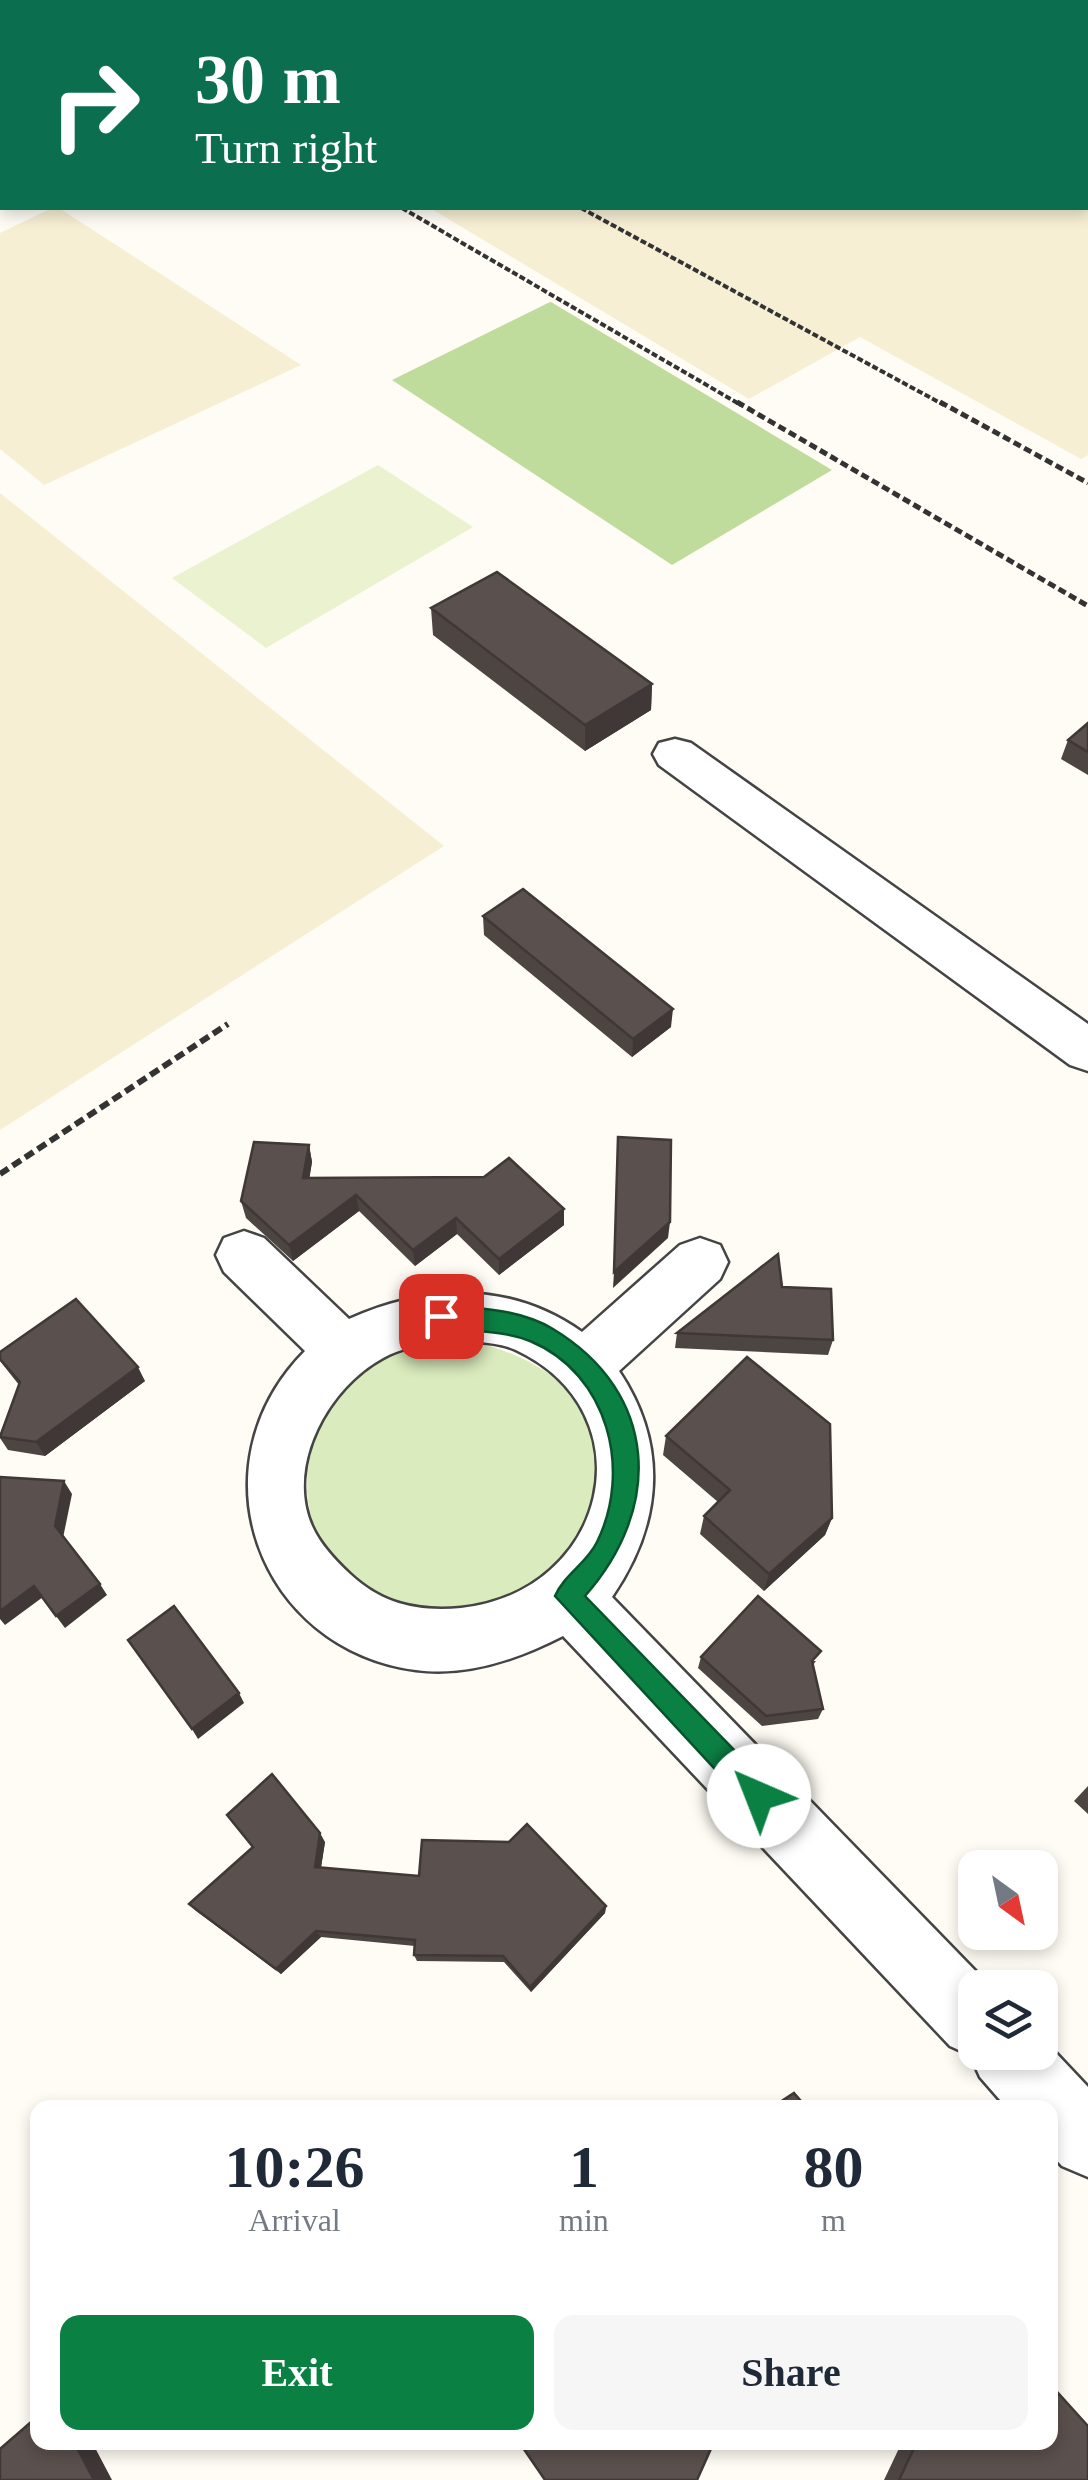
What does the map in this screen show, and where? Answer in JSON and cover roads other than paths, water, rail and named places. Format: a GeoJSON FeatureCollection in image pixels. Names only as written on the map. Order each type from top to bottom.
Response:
{"type":"FeatureCollection","features":[{"type":"Feature","properties":{"kind":"street"},"geometry":{"type":"LineString","coordinates":[[675,754],[1088,1052]]}},
{"type":"Feature","properties":{"kind":"street"},"geometry":{"type":"LineString","coordinates":[[244,1256],[344,1352]]}},
{"type":"Feature","properties":{"kind":"street"},"geometry":{"type":"LineString","coordinates":[[584,1366],[700,1262]]}},
{"type":"Feature","properties":{"kind":"street"},"geometry":{"type":"LineString","coordinates":[[441,1316],[494,1319],[542,1335],[584,1366],[613,1406],[627,1454],[625,1505],[605,1554],[568,1596],[513,1628],[449,1641],[385,1632],[331,1602],[293,1556],[276,1502],[279,1444],[304,1393],[344,1352],[390,1327],[441,1316]]}},
{"type":"Feature","properties":{"kind":"street"},"geometry":{"type":"LineString","coordinates":[[568,1596],[958,2004]]}},
{"type":"Feature","properties":{"kind":"street"},"geometry":{"type":"LineString","coordinates":[[1022,2070],[1050,2100]]}},
{"type":"Feature","properties":{"kind":"street"},"geometry":{"type":"LineString","coordinates":[[1058,2108],[1088,2140]]}}]}
